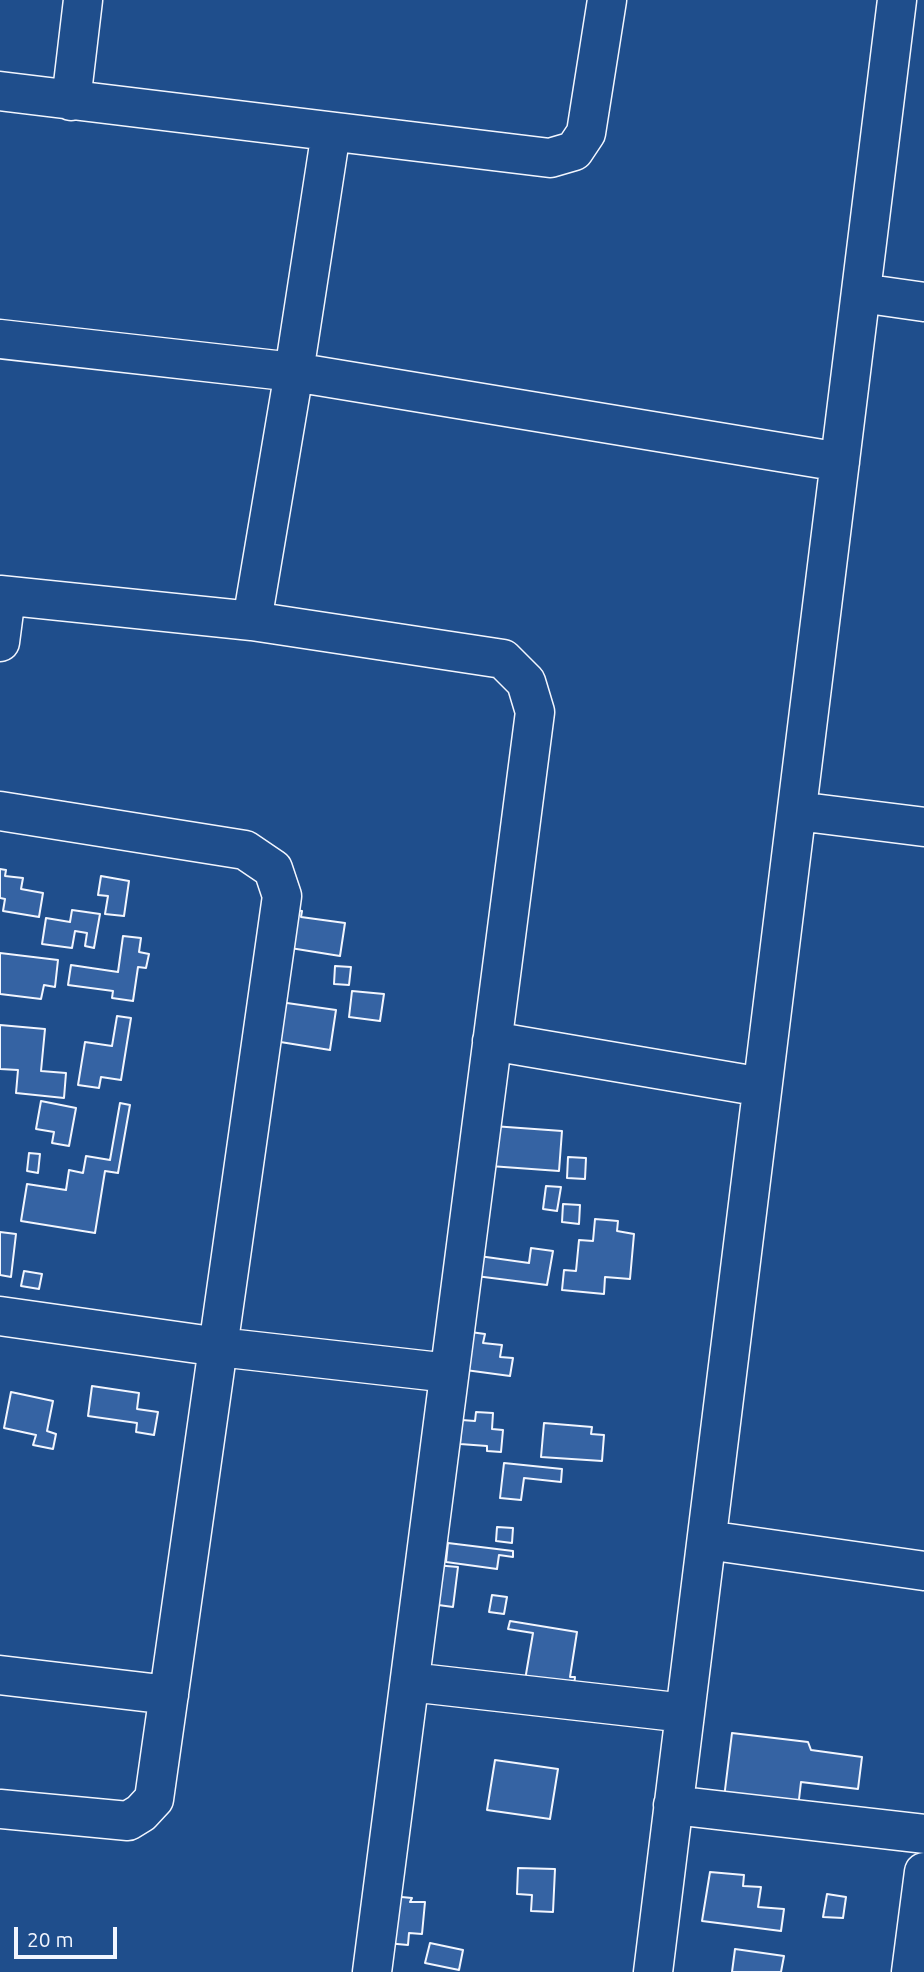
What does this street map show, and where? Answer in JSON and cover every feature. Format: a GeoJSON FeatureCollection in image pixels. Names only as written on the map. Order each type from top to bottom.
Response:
{"type":"FeatureCollection","features":[{"type":"Feature","properties":{"kind":"street"},"geometry":{"type":"LineString","coordinates":[[71,101],[83,0]]}},
{"type":"Feature","properties":{"kind":"street"},"geometry":{"type":"LineString","coordinates":[[0,91],[550,158],[574,151],[586,133],[607,0]]}},
{"type":"Feature","properties":{"kind":"street"},"geometry":{"type":"LineString","coordinates":[[653,1972],[897,0]]}},
{"type":"Feature","properties":{"kind":"street"},"geometry":{"type":"LineString","coordinates":[[252,621],[331,132]]}},
{"type":"Feature","properties":{"kind":"street"},"geometry":{"type":"LineString","coordinates":[[861,293],[924,302]]}},
{"type":"Feature","properties":{"kind":"street"},"geometry":{"type":"LineString","coordinates":[[0,339],[294,372],[840,462]]}},
{"type":"Feature","properties":{"kind":"street"},"geometry":{"type":"LineString","coordinates":[[0,642],[3,595],[252,621],[503,659],[526,682],[535,712],[374,1972]]}},
{"type":"Feature","properties":{"kind":"street"},"geometry":{"type":"LineString","coordinates":[[0,811],[245,850],[273,869],[282,896],[154,1799],[141,1813],[128,1821],[0,1809]]}},
{"type":"Feature","properties":{"kind":"street"},"geometry":{"type":"LineString","coordinates":[[797,811],[924,827]]}},
{"type":"Feature","properties":{"kind":"street"},"geometry":{"type":"LineString","coordinates":[[492,1041],[762,1087]]}},
{"type":"Feature","properties":{"kind":"street"},"geometry":{"type":"LineString","coordinates":[[0,1316],[219,1347],[449,1373]]}},
{"type":"Feature","properties":{"kind":"street"},"geometry":{"type":"LineString","coordinates":[[707,1540],[924,1571]]}},
{"type":"Feature","properties":{"kind":"street"},"geometry":{"type":"LineString","coordinates":[[0,1675],[169,1695]]}},
{"type":"Feature","properties":{"kind":"street"},"geometry":{"type":"LineString","coordinates":[[410,1682],[685,1713]]}},
{"type":"Feature","properties":{"kind":"street"},"geometry":{"type":"LineString","coordinates":[[673,1805],[924,1834]]}},
{"type":"Feature","properties":{"kind":"street"},"geometry":{"type":"LineString","coordinates":[[911,1972],[924,1872]]}},
{"type":"Feature","properties":{"kind":"building"},"geometry":{"type":"Polygon","coordinates":[[[0,869],[6,870],[5,876],[23,878],[21,889],[43,893],[39,917],[3,911],[5,899],[0,898],[0,869]]]}},
{"type":"Feature","properties":{"kind":"building"},"geometry":{"type":"Polygon","coordinates":[[[101,876],[129,881],[124,916],[105,914],[108,896],[98,895],[101,876]]]}},
{"type":"Feature","properties":{"kind":"building"},"geometry":{"type":"Polygon","coordinates":[[[284,908],[302,911],[301,917],[345,923],[340,956],[278,946],[284,908]]]}},
{"type":"Feature","properties":{"kind":"building"},"geometry":{"type":"Polygon","coordinates":[[[72,910],[100,914],[94,948],[85,946],[87,933],[75,931],[72,948],[42,944],[46,918],[70,922],[72,910]]]}},
{"type":"Feature","properties":{"kind":"building"},"geometry":{"type":"Polygon","coordinates":[[[123,936],[141,938],[139,952],[149,954],[146,968],[138,967],[133,1001],[112,998],[113,991],[68,985],[71,965],[118,972],[123,936]]]}},
{"type":"Feature","properties":{"kind":"building"},"geometry":{"type":"Polygon","coordinates":[[[0,953],[58,960],[55,987],[44,985],[41,999],[0,994],[0,953]]]}},
{"type":"Feature","properties":{"kind":"building"},"geometry":{"type":"Polygon","coordinates":[[[335,966],[351,967],[349,985],[334,984],[335,966]]]}},
{"type":"Feature","properties":{"kind":"building"},"geometry":{"type":"Polygon","coordinates":[[[352,991],[384,994],[380,1021],[349,1017],[352,991]]]}},
{"type":"Feature","properties":{"kind":"building"},"geometry":{"type":"Polygon","coordinates":[[[273,1001],[336,1010],[330,1050],[268,1040],[273,1001]]]}},
{"type":"Feature","properties":{"kind":"building"},"geometry":{"type":"Polygon","coordinates":[[[117,1016],[131,1018],[121,1080],[101,1077],[99,1088],[78,1085],[85,1042],[112,1046],[117,1016]]]}},
{"type":"Feature","properties":{"kind":"building"},"geometry":{"type":"Polygon","coordinates":[[[0,1025],[45,1029],[41,1071],[66,1073],[64,1098],[16,1093],[18,1070],[0,1069],[0,1025]]]}},
{"type":"Feature","properties":{"kind":"building"},"geometry":{"type":"Polygon","coordinates":[[[41,1101],[76,1108],[69,1146],[52,1143],[54,1132],[36,1129],[41,1101]]]}},
{"type":"Feature","properties":{"kind":"building"},"geometry":{"type":"Polygon","coordinates":[[[120,1103],[130,1105],[118,1173],[105,1171],[95,1233],[21,1221],[27,1184],[66,1190],[69,1170],[83,1173],[86,1156],[110,1160],[120,1103]]]}},
{"type":"Feature","properties":{"kind":"building"},"geometry":{"type":"Polygon","coordinates":[[[493,1126],[562,1131],[559,1171],[490,1166],[493,1126]]]}},
{"type":"Feature","properties":{"kind":"building"},"geometry":{"type":"Polygon","coordinates":[[[29,1153],[40,1154],[38,1173],[27,1171],[29,1153]]]}},
{"type":"Feature","properties":{"kind":"building"},"geometry":{"type":"Polygon","coordinates":[[[568,1157],[586,1158],[585,1179],[567,1178],[568,1157]]]}},
{"type":"Feature","properties":{"kind":"building"},"geometry":{"type":"Polygon","coordinates":[[[546,1186],[561,1187],[557,1211],[543,1209],[546,1186]]]}},
{"type":"Feature","properties":{"kind":"building"},"geometry":{"type":"Polygon","coordinates":[[[563,1204],[580,1205],[579,1224],[562,1222],[563,1204]]]}},
{"type":"Feature","properties":{"kind":"building"},"geometry":{"type":"Polygon","coordinates":[[[595,1219],[618,1221],[617,1231],[634,1234],[630,1279],[605,1277],[604,1294],[562,1290],[564,1270],[576,1271],[579,1240],[593,1241],[595,1219]]]}},
{"type":"Feature","properties":{"kind":"building"},"geometry":{"type":"Polygon","coordinates":[[[0,1232],[16,1234],[11,1277],[0,1275],[0,1232]]]}},
{"type":"Feature","properties":{"kind":"building"},"geometry":{"type":"Polygon","coordinates":[[[531,1248],[553,1251],[547,1285],[476,1276],[479,1256],[529,1263],[531,1248]]]}},
{"type":"Feature","properties":{"kind":"building"},"geometry":{"type":"Polygon","coordinates":[[[24,1271],[42,1274],[39,1289],[21,1286],[24,1271]]]}},
{"type":"Feature","properties":{"kind":"building"},"geometry":{"type":"Polygon","coordinates":[[[463,1331],[485,1334],[483,1343],[502,1345],[500,1357],[513,1358],[510,1376],[458,1369],[463,1331]]]}},
{"type":"Feature","properties":{"kind":"building"},"geometry":{"type":"Polygon","coordinates":[[[92,1386],[139,1393],[137,1409],[158,1412],[154,1435],[136,1432],[137,1423],[88,1416],[92,1386]]]}},
{"type":"Feature","properties":{"kind":"building"},"geometry":{"type":"Polygon","coordinates":[[[11,1392],[53,1401],[47,1431],[56,1434],[53,1449],[33,1445],[36,1435],[4,1428],[11,1392]]]}},
{"type":"Feature","properties":{"kind":"building"},"geometry":{"type":"Polygon","coordinates":[[[476,1412],[493,1413],[492,1429],[503,1430],[501,1452],[487,1451],[487,1446],[460,1444],[462,1420],[475,1421],[476,1412]]]}},
{"type":"Feature","properties":{"kind":"building"},"geometry":{"type":"Polygon","coordinates":[[[544,1423],[592,1427],[591,1434],[604,1435],[602,1461],[541,1457],[544,1423]]]}},
{"type":"Feature","properties":{"kind":"building"},"geometry":{"type":"Polygon","coordinates":[[[504,1463],[562,1469],[561,1482],[524,1478],[521,1500],[500,1498],[504,1463]]]}},
{"type":"Feature","properties":{"kind":"building"},"geometry":{"type":"Polygon","coordinates":[[[497,1527],[513,1528],[512,1543],[496,1541],[497,1527]]]}},
{"type":"Feature","properties":{"kind":"building"},"geometry":{"type":"Polygon","coordinates":[[[448,1543],[513,1551],[513,1557],[499,1555],[497,1569],[446,1562],[448,1543]]]}},
{"type":"Feature","properties":{"kind":"building"},"geometry":{"type":"Polygon","coordinates":[[[435,1565],[458,1567],[453,1607],[431,1604],[435,1565]]]}},
{"type":"Feature","properties":{"kind":"building"},"geometry":{"type":"Polygon","coordinates":[[[492,1595],[507,1597],[504,1614],[489,1612],[492,1595]]]}},
{"type":"Feature","properties":{"kind":"building"},"geometry":{"type":"Polygon","coordinates":[[[510,1621],[577,1632],[570,1677],[575,1677],[573,1694],[524,1686],[533,1633],[508,1629],[510,1621]]]}},
{"type":"Feature","properties":{"kind":"building"},"geometry":{"type":"Polygon","coordinates":[[[732,1733],[808,1742],[811,1750],[862,1757],[858,1789],[801,1782],[798,1808],[724,1798],[732,1733]]]}},
{"type":"Feature","properties":{"kind":"building"},"geometry":{"type":"Polygon","coordinates":[[[495,1760],[558,1769],[550,1819],[487,1810],[495,1760]]]}},
{"type":"Feature","properties":{"kind":"building"},"geometry":{"type":"Polygon","coordinates":[[[518,1868],[555,1869],[553,1912],[531,1911],[532,1895],[517,1894],[518,1868]]]}},
{"type":"Feature","properties":{"kind":"building"},"geometry":{"type":"Polygon","coordinates":[[[710,1872],[744,1875],[743,1886],[761,1887],[758,1907],[784,1909],[781,1931],[702,1921],[710,1872]]]}},
{"type":"Feature","properties":{"kind":"building"},"geometry":{"type":"Polygon","coordinates":[[[827,1894],[846,1897],[843,1918],[823,1917],[827,1894]]]}},
{"type":"Feature","properties":{"kind":"building"},"geometry":{"type":"Polygon","coordinates":[[[391,1896],[412,1898],[410,1902],[425,1902],[422,1934],[409,1933],[408,1945],[386,1943],[391,1896]]]}},
{"type":"Feature","properties":{"kind":"building"},"geometry":{"type":"Polygon","coordinates":[[[430,1943],[463,1950],[459,1970],[425,1963],[430,1943]]]}},
{"type":"Feature","properties":{"kind":"building"},"geometry":{"type":"Polygon","coordinates":[[[735,1949],[784,1956],[781,1972],[732,1972],[735,1949]]]}}]}
